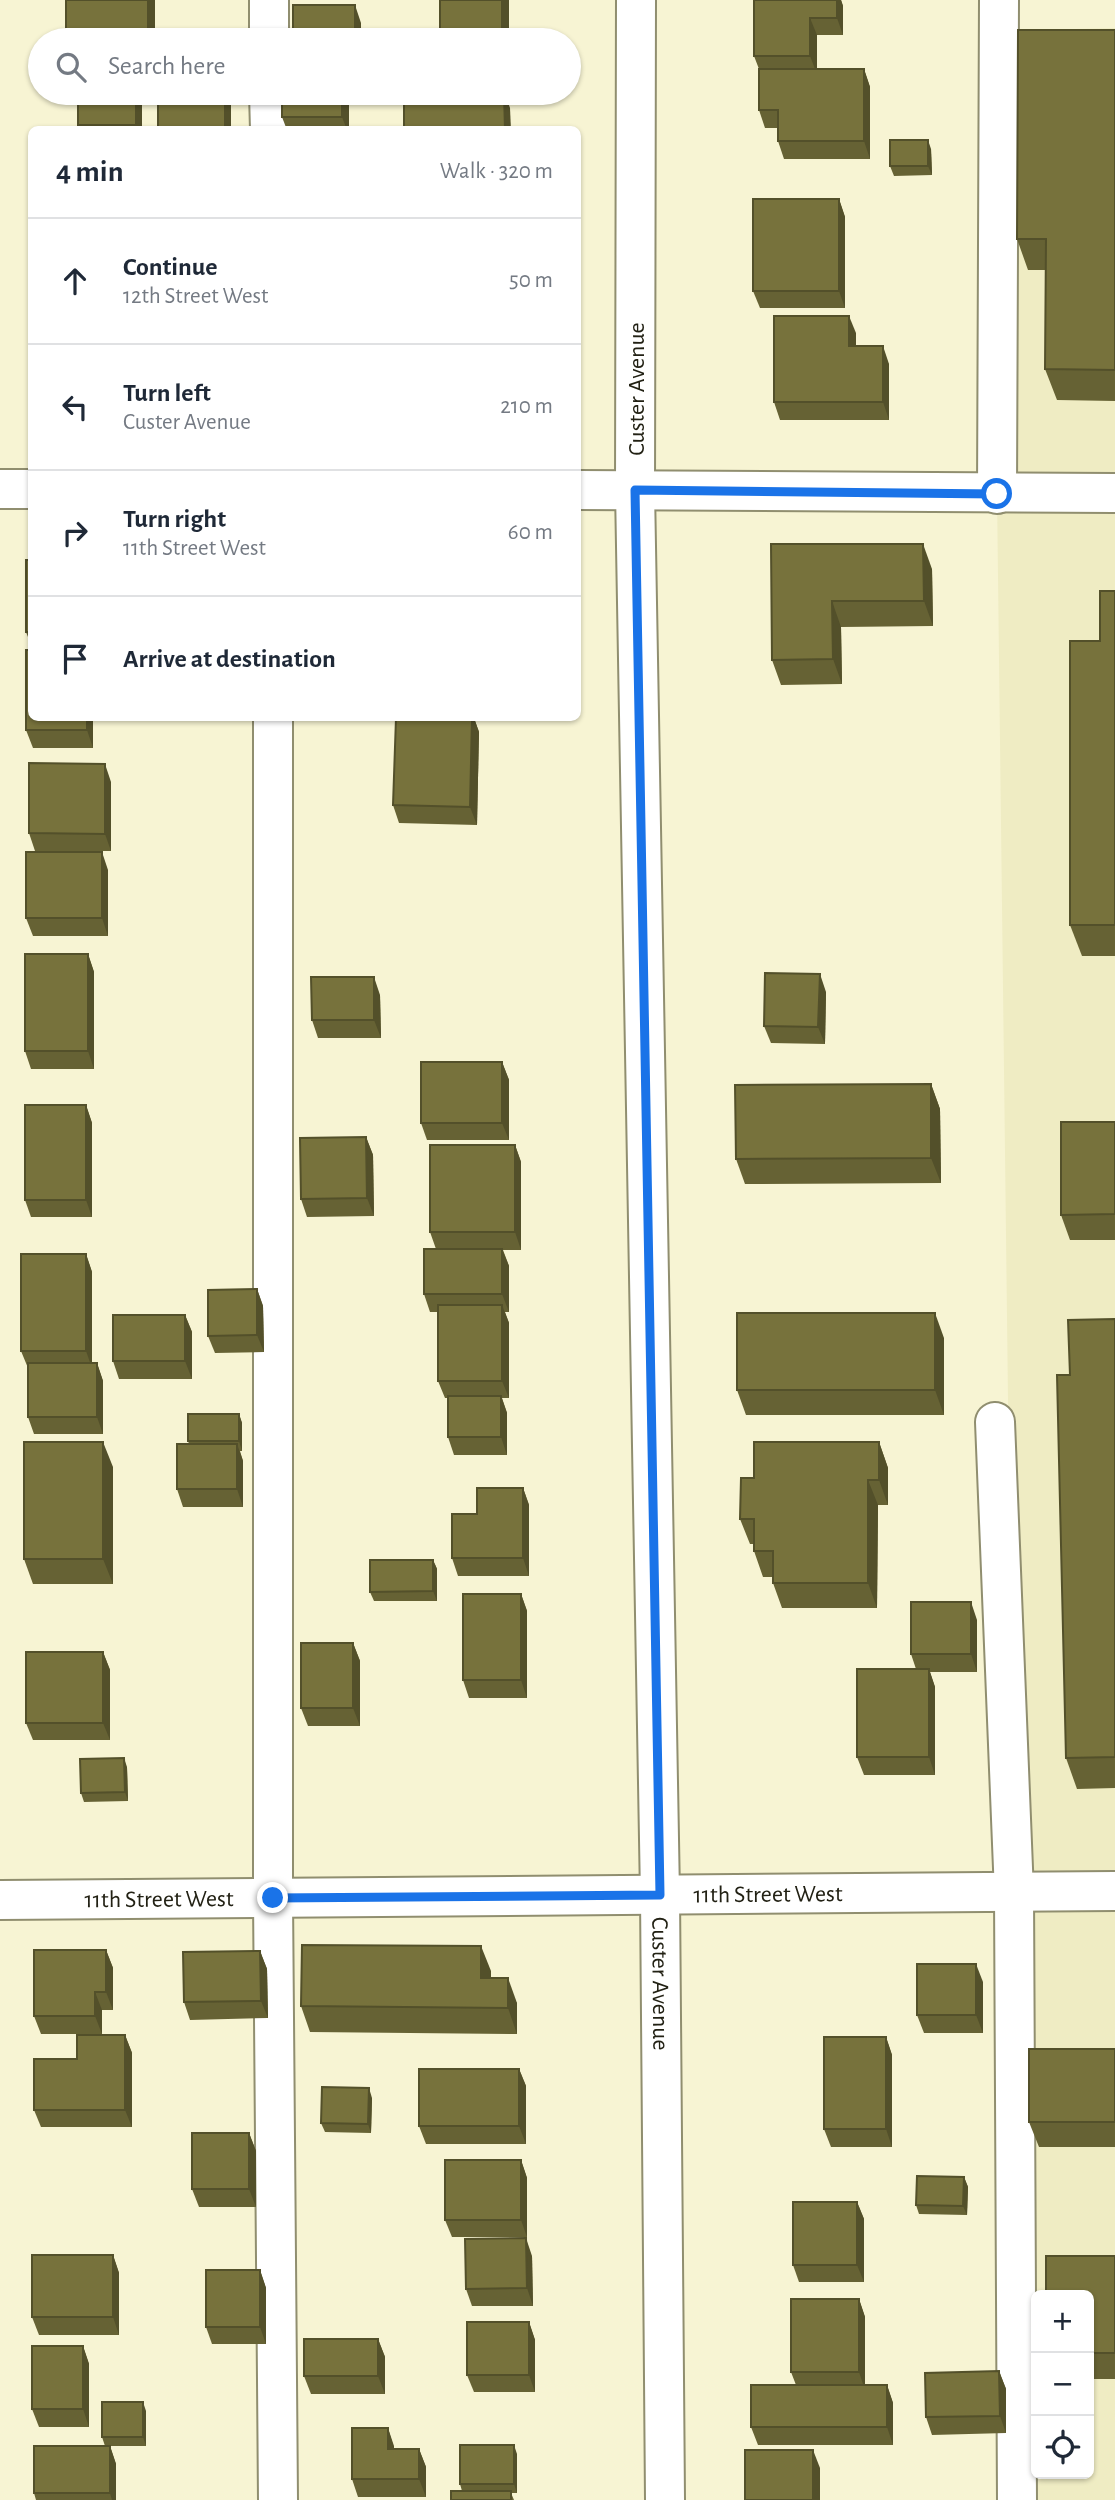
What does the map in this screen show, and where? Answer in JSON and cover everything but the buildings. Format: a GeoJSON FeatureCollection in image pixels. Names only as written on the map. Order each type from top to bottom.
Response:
{"type":"FeatureCollection","features":[{"type":"Feature","properties":{"kind":"street"},"geometry":{"type":"LineString","coordinates":[[268,0],[269,28]]}},
{"type":"Feature","properties":{"kind":"street","name":"Custer Avenue"},"geometry":{"type":"LineString","coordinates":[[636,0],[635,490],[660,1895],[665,2500]]}},
{"type":"Feature","properties":{"kind":"street"},"geometry":{"type":"LineString","coordinates":[[997,494],[999,0]]}},
{"type":"Feature","properties":{"kind":"street"},"geometry":{"type":"LineString","coordinates":[[270,105],[270,126]]}},
{"type":"Feature","properties":{"kind":"street"},"geometry":{"type":"LineString","coordinates":[[0,489],[28,489]]}},
{"type":"Feature","properties":{"kind":"street"},"geometry":{"type":"LineString","coordinates":[[581,490],[1115,493]]}},
{"type":"Feature","properties":{"kind":"street"},"geometry":{"type":"LineString","coordinates":[[273,721],[273,1898],[278,2500]]}},
{"type":"Feature","properties":{"kind":"street"},"geometry":{"type":"LineString","coordinates":[[995,1422],[1014,1893],[1017,2500]]}},
{"type":"Feature","properties":{"kind":"street","name":"11th Street West"},"geometry":{"type":"LineString","coordinates":[[0,1900],[1115,1891]]}},
{"type":"Feature","properties":{"kind":"shaded area"},"geometry":{"type":"Polygon","coordinates":[[[1115,28],[1115,2500],[1017,2500],[1014,1893],[997,494],[999,31],[1115,28]]]}},
{"type":"Feature","properties":{"kind":"route"},"geometry":{"type":"LineString","coordinates":[[273,1898],[660,1895],[635,490],[997,494]]}}]}
